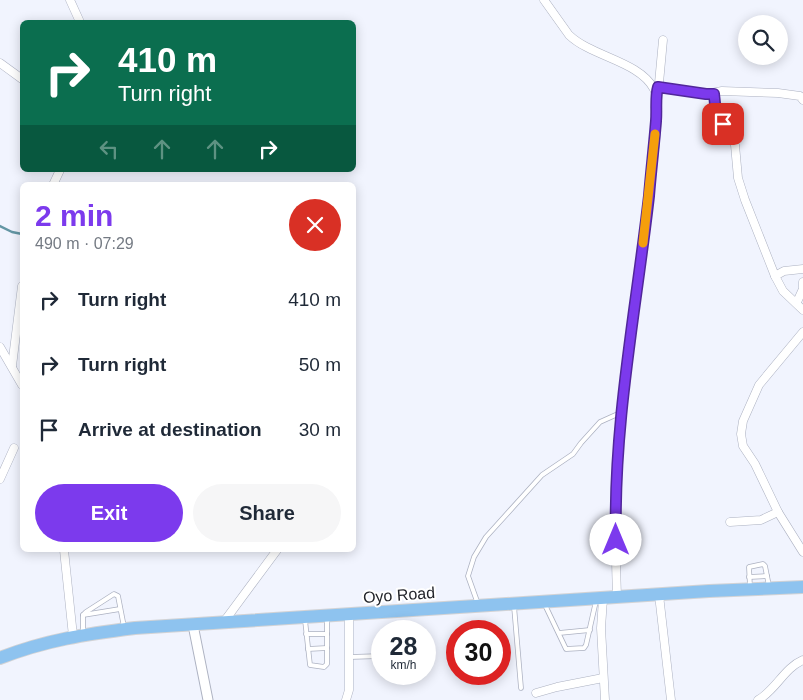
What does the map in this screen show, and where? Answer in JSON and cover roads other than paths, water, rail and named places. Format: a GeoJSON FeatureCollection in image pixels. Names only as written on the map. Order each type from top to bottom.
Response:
{"type":"FeatureCollection","features":[{"type":"Feature","properties":{"kind":"highway","name":"Oyo Road"},"geometry":{"type":"LineString","coordinates":[[0,658],[23,649],[78,635],[124,629],[659,595],[750,583],[768,582],[803,588]]}},
{"type":"Feature","properties":{"kind":"street"},"geometry":{"type":"LineString","coordinates":[[70,0],[79,20]]}},
{"type":"Feature","properties":{"kind":"street"},"geometry":{"type":"LineString","coordinates":[[544,0],[574,40],[639,72],[657,90],[706,94],[722,91],[778,93],[800,96],[803,100]]}},
{"type":"Feature","properties":{"kind":"street"},"geometry":{"type":"LineString","coordinates":[[617,597],[615,521],[620,413],[645,229],[663,40]]}},
{"type":"Feature","properties":{"kind":"street"},"geometry":{"type":"LineString","coordinates":[[0,63],[20,77]]}},
{"type":"Feature","properties":{"kind":"street"},"geometry":{"type":"LineString","coordinates":[[714,94],[716,113],[735,145],[738,178],[745,200],[776,276],[783,291],[797,302],[803,310]]}},
{"type":"Feature","properties":{"kind":"street"},"geometry":{"type":"LineString","coordinates":[[776,276],[784,270],[803,269]]}},
{"type":"Feature","properties":{"kind":"street"},"geometry":{"type":"LineString","coordinates":[[797,302],[803,289],[803,282]]}},
{"type":"Feature","properties":{"kind":"street"},"geometry":{"type":"LineString","coordinates":[[12,366],[20,302]]}},
{"type":"Feature","properties":{"kind":"street"},"geometry":{"type":"LineString","coordinates":[[803,332],[759,385],[743,421],[741,434],[743,446],[755,464],[778,512],[803,552]]}},
{"type":"Feature","properties":{"kind":"street"},"geometry":{"type":"LineString","coordinates":[[0,348],[20,381]]}},
{"type":"Feature","properties":{"kind":"street"},"geometry":{"type":"LineString","coordinates":[[0,479],[14,448]]}},
{"type":"Feature","properties":{"kind":"street"},"geometry":{"type":"LineString","coordinates":[[730,522],[761,520],[778,512]]}},
{"type":"Feature","properties":{"kind":"street"},"geometry":{"type":"LineString","coordinates":[[64,552],[78,635]]}},
{"type":"Feature","properties":{"kind":"street"},"geometry":{"type":"LineString","coordinates":[[223,623],[276,552]]}},
{"type":"Feature","properties":{"kind":"street"},"geometry":{"type":"LineString","coordinates":[[659,595],[671,700]]}},
{"type":"Feature","properties":{"kind":"street"},"geometry":{"type":"LineString","coordinates":[[600,599],[604,700]]}},
{"type":"Feature","properties":{"kind":"street"},"geometry":{"type":"LineString","coordinates":[[346,700],[348,690],[349,615]]}},
{"type":"Feature","properties":{"kind":"street"},"geometry":{"type":"LineString","coordinates":[[193,625],[208,700]]}},
{"type":"Feature","properties":{"kind":"street"},"geometry":{"type":"LineString","coordinates":[[758,700],[765,696],[790,668],[803,660]]}},
{"type":"Feature","properties":{"kind":"street"},"geometry":{"type":"LineString","coordinates":[[536,693],[603,678]]}},
{"type":"Feature","properties":{"kind":"lane"},"geometry":{"type":"LineString","coordinates":[[479,606],[468,576],[474,557],[486,537],[542,475],[573,454],[580,443],[600,422],[620,413]]}},
{"type":"Feature","properties":{"kind":"lane"},"geometry":{"type":"LineString","coordinates":[[750,583],[750,566],[763,564],[766,566],[768,582]]}},
{"type":"Feature","properties":{"kind":"lane"},"geometry":{"type":"LineString","coordinates":[[78,635],[83,615],[114,594],[118,596],[124,629]]}},
{"type":"Feature","properties":{"kind":"lane"},"geometry":{"type":"LineString","coordinates":[[544,602],[566,649],[569,650],[584,648],[600,599]]}},
{"type":"Feature","properties":{"kind":"lane"},"geometry":{"type":"LineString","coordinates":[[514,604],[521,688]]}},
{"type":"Feature","properties":{"kind":"lane"},"geometry":{"type":"LineString","coordinates":[[83,615],[120,609]]}},
{"type":"Feature","properties":{"kind":"lane"},"geometry":{"type":"LineString","coordinates":[[304,618],[310,665],[324,667],[327,664],[327,616]]}},
{"type":"Feature","properties":{"kind":"lane"},"geometry":{"type":"LineString","coordinates":[[559,633],[590,630]]}},
{"type":"Feature","properties":{"kind":"lane"},"geometry":{"type":"LineString","coordinates":[[306,634],[327,634]]}},
{"type":"Feature","properties":{"kind":"lane"},"geometry":{"type":"LineString","coordinates":[[308,649],[327,648]]}},
{"type":"Feature","properties":{"kind":"lane"},"geometry":{"type":"LineString","coordinates":[[349,656],[371,656]]}},
{"type":"Feature","properties":{"kind":"waterway"},"geometry":{"type":"LineString","coordinates":[[0,226],[20,234]]}}]}
